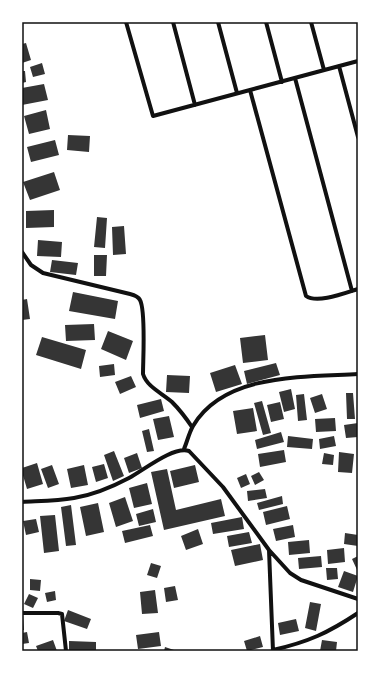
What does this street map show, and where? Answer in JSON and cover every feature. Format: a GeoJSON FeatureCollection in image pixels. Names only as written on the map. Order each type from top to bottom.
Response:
{"type":"FeatureCollection","features":[{"type":"Feature","properties":{"kind":"street"},"geometry":{"type":"LineString","coordinates":[[126,22],[153,116],[358,62]]}},
{"type":"Feature","properties":{"kind":"street"},"geometry":{"type":"LineString","coordinates":[[173,22],[195,104]]}},
{"type":"Feature","properties":{"kind":"street"},"geometry":{"type":"LineString","coordinates":[[218,22],[237,93]]}},
{"type":"Feature","properties":{"kind":"street"},"geometry":{"type":"LineString","coordinates":[[266,22],[282,82]]}},
{"type":"Feature","properties":{"kind":"street"},"geometry":{"type":"LineString","coordinates":[[311,22],[324,70]]}},
{"type":"Feature","properties":{"kind":"street"},"geometry":{"type":"LineString","coordinates":[[339,66],[358,137]]}},
{"type":"Feature","properties":{"kind":"street"},"geometry":{"type":"LineString","coordinates":[[295,78],[352,291]]}},
{"type":"Feature","properties":{"kind":"street"},"geometry":{"type":"LineString","coordinates":[[250,90],[306,296],[310,299],[318,300],[358,289]]}},
{"type":"Feature","properties":{"kind":"street"},"geometry":{"type":"LineString","coordinates":[[22,252],[31,265],[43,273],[53,277],[130,294],[140,299],[143,310],[142,374],[145,380],[181,412],[192,427]]}},
{"type":"Feature","properties":{"kind":"street"},"geometry":{"type":"LineString","coordinates":[[184,449],[192,427],[205,410],[225,395],[243,387],[270,381],[358,374]]}},
{"type":"Feature","properties":{"kind":"street"},"geometry":{"type":"LineString","coordinates":[[22,502],[75,498],[104,489],[129,478],[169,455],[184,449],[195,456],[223,487],[269,550],[286,568],[301,580],[358,599]]}},
{"type":"Feature","properties":{"kind":"street"},"geometry":{"type":"LineString","coordinates":[[269,550],[273,651],[318,637],[336,628],[358,613]]}},
{"type":"Feature","properties":{"kind":"street"},"geometry":{"type":"LineString","coordinates":[[22,613],[62,614],[66,651]]}},
{"type":"Feature","properties":{"kind":"building"},"geometry":{"type":"Polygon","coordinates":[[[26,43],[31,60],[22,63],[22,44],[26,43]]]}},
{"type":"Feature","properties":{"kind":"building"},"geometry":{"type":"Polygon","coordinates":[[[42,63],[45,74],[33,77],[30,67],[42,63]]]}},
{"type":"Feature","properties":{"kind":"building"},"geometry":{"type":"Polygon","coordinates":[[[22,71],[25,71],[26,82],[22,83],[22,71]]]}},
{"type":"Feature","properties":{"kind":"building"},"geometry":{"type":"Polygon","coordinates":[[[44,84],[48,100],[22,105],[22,88],[44,84]]]}},
{"type":"Feature","properties":{"kind":"building"},"geometry":{"type":"Polygon","coordinates":[[[46,110],[50,129],[29,134],[24,116],[46,110]]]}},
{"type":"Feature","properties":{"kind":"building"},"geometry":{"type":"Polygon","coordinates":[[[68,135],[90,136],[89,152],[67,150],[68,135]]]}},
{"type":"Feature","properties":{"kind":"building"},"geometry":{"type":"Polygon","coordinates":[[[55,140],[59,155],[31,162],[27,147],[55,140]]]}},
{"type":"Feature","properties":{"kind":"building"},"geometry":{"type":"Polygon","coordinates":[[[54,172],[60,190],[30,200],[23,182],[54,172]]]}},
{"type":"Feature","properties":{"kind":"building"},"geometry":{"type":"Polygon","coordinates":[[[54,210],[54,227],[26,228],[26,211],[54,210]]]}},
{"type":"Feature","properties":{"kind":"building"},"geometry":{"type":"Polygon","coordinates":[[[97,217],[107,218],[105,248],[94,247],[97,217]]]}},
{"type":"Feature","properties":{"kind":"building"},"geometry":{"type":"Polygon","coordinates":[[[124,226],[126,254],[113,255],[112,227],[124,226]]]}},
{"type":"Feature","properties":{"kind":"building"},"geometry":{"type":"Polygon","coordinates":[[[38,240],[62,242],[61,257],[37,256],[38,240]]]}},
{"type":"Feature","properties":{"kind":"building"},"geometry":{"type":"Polygon","coordinates":[[[94,255],[107,255],[106,276],[94,276],[94,255]]]}},
{"type":"Feature","properties":{"kind":"building"},"geometry":{"type":"Polygon","coordinates":[[[52,260],[78,263],[76,275],[50,272],[52,260]]]}},
{"type":"Feature","properties":{"kind":"building"},"geometry":{"type":"Polygon","coordinates":[[[73,292],[118,301],[115,319],[69,311],[73,292]]]}},
{"type":"Feature","properties":{"kind":"building"},"geometry":{"type":"Polygon","coordinates":[[[27,299],[30,319],[22,320],[22,300],[27,299]]]}},
{"type":"Feature","properties":{"kind":"building"},"geometry":{"type":"Polygon","coordinates":[[[94,324],[95,340],[66,341],[65,325],[94,324]]]}},
{"type":"Feature","properties":{"kind":"building"},"geometry":{"type":"Polygon","coordinates":[[[108,331],[133,341],[126,360],[101,349],[108,331]]]}},
{"type":"Feature","properties":{"kind":"building"},"geometry":{"type":"Polygon","coordinates":[[[265,335],[268,360],[243,363],[240,338],[265,335]]]}},
{"type":"Feature","properties":{"kind":"building"},"geometry":{"type":"Polygon","coordinates":[[[42,337],[86,350],[81,369],[36,355],[42,337]]]}},
{"type":"Feature","properties":{"kind":"building"},"geometry":{"type":"Polygon","coordinates":[[[276,363],[280,375],[247,384],[244,371],[276,363]]]}},
{"type":"Feature","properties":{"kind":"building"},"geometry":{"type":"Polygon","coordinates":[[[114,364],[115,375],[100,377],[99,366],[114,364]]]}},
{"type":"Feature","properties":{"kind":"building"},"geometry":{"type":"Polygon","coordinates":[[[235,365],[242,384],[216,392],[210,373],[235,365]]]}},
{"type":"Feature","properties":{"kind":"building"},"geometry":{"type":"Polygon","coordinates":[[[167,375],[190,376],[189,393],[166,392],[167,375]]]}},
{"type":"Feature","properties":{"kind":"building"},"geometry":{"type":"Polygon","coordinates":[[[131,376],[136,387],[120,394],[115,382],[131,376]]]}},
{"type":"Feature","properties":{"kind":"building"},"geometry":{"type":"Polygon","coordinates":[[[291,389],[295,409],[284,412],[279,392],[291,389]]]}},
{"type":"Feature","properties":{"kind":"building"},"geometry":{"type":"Polygon","coordinates":[[[346,393],[353,393],[355,419],[347,419],[346,393]]]}},
{"type":"Feature","properties":{"kind":"building"},"geometry":{"type":"Polygon","coordinates":[[[304,394],[307,420],[298,421],[296,395],[304,394]]]}},
{"type":"Feature","properties":{"kind":"building"},"geometry":{"type":"Polygon","coordinates":[[[322,394],[327,409],[315,413],[310,398],[322,394]]]}},
{"type":"Feature","properties":{"kind":"building"},"geometry":{"type":"Polygon","coordinates":[[[161,399],[164,411],[140,418],[137,405],[161,399]]]}},
{"type":"Feature","properties":{"kind":"building"},"geometry":{"type":"Polygon","coordinates":[[[262,401],[271,433],[263,435],[254,403],[262,401]]]}},
{"type":"Feature","properties":{"kind":"building"},"geometry":{"type":"Polygon","coordinates":[[[280,402],[284,419],[271,422],[267,405],[280,402]]]}},
{"type":"Feature","properties":{"kind":"building"},"geometry":{"type":"Polygon","coordinates":[[[253,408],[257,431],[237,434],[233,411],[253,408]]]}},
{"type":"Feature","properties":{"kind":"building"},"geometry":{"type":"Polygon","coordinates":[[[169,416],[174,437],[158,440],[153,419],[169,416]]]}},
{"type":"Feature","properties":{"kind":"building"},"geometry":{"type":"Polygon","coordinates":[[[335,418],[336,431],[316,432],[315,419],[335,418]]]}},
{"type":"Feature","properties":{"kind":"building"},"geometry":{"type":"Polygon","coordinates":[[[358,423],[358,437],[346,438],[344,425],[358,423]]]}},
{"type":"Feature","properties":{"kind":"building"},"geometry":{"type":"Polygon","coordinates":[[[149,429],[154,451],[147,452],[142,431],[149,429]]]}},
{"type":"Feature","properties":{"kind":"building"},"geometry":{"type":"Polygon","coordinates":[[[281,432],[284,442],[257,449],[255,440],[281,432]]]}},
{"type":"Feature","properties":{"kind":"building"},"geometry":{"type":"Polygon","coordinates":[[[288,436],[313,439],[312,449],[287,447],[288,436]]]}},
{"type":"Feature","properties":{"kind":"building"},"geometry":{"type":"Polygon","coordinates":[[[334,436],[336,446],[320,449],[319,439],[334,436]]]}},
{"type":"Feature","properties":{"kind":"building"},"geometry":{"type":"Polygon","coordinates":[[[284,450],[286,462],[260,467],[258,454],[284,450]]]}},
{"type":"Feature","properties":{"kind":"building"},"geometry":{"type":"Polygon","coordinates":[[[114,451],[124,476],[113,481],[104,455],[114,451]]]}},
{"type":"Feature","properties":{"kind":"building"},"geometry":{"type":"Polygon","coordinates":[[[339,452],[354,454],[352,473],[338,472],[339,452]]]}},
{"type":"Feature","properties":{"kind":"building"},"geometry":{"type":"Polygon","coordinates":[[[137,453],[142,468],[129,473],[124,458],[137,453]]]}},
{"type":"Feature","properties":{"kind":"building"},"geometry":{"type":"Polygon","coordinates":[[[324,453],[334,455],[333,465],[322,464],[324,453]]]}},
{"type":"Feature","properties":{"kind":"building"},"geometry":{"type":"Polygon","coordinates":[[[37,463],[43,484],[27,489],[22,468],[37,463]]]}},
{"type":"Feature","properties":{"kind":"building"},"geometry":{"type":"Polygon","coordinates":[[[104,464],[108,478],[96,482],[92,467],[104,464]]]}},
{"type":"Feature","properties":{"kind":"building"},"geometry":{"type":"Polygon","coordinates":[[[52,465],[59,484],[48,488],[41,469],[52,465]]]}},
{"type":"Feature","properties":{"kind":"building"},"geometry":{"type":"Polygon","coordinates":[[[84,465],[88,485],[71,488],[67,469],[84,465]]]}},
{"type":"Feature","properties":{"kind":"building"},"geometry":{"type":"Polygon","coordinates":[[[195,465],[199,482],[174,488],[170,471],[195,465]]]}},
{"type":"Feature","properties":{"kind":"building"},"geometry":{"type":"Polygon","coordinates":[[[167,469],[176,510],[221,499],[225,516],[164,530],[151,472],[167,469]]]}},
{"type":"Feature","properties":{"kind":"building"},"geometry":{"type":"Polygon","coordinates":[[[259,472],[264,480],[255,485],[251,476],[259,472]]]}},
{"type":"Feature","properties":{"kind":"building"},"geometry":{"type":"Polygon","coordinates":[[[246,474],[250,484],[241,488],[237,478],[246,474]]]}},
{"type":"Feature","properties":{"kind":"building"},"geometry":{"type":"Polygon","coordinates":[[[147,483],[152,504],[134,508],[129,488],[147,483]]]}},
{"type":"Feature","properties":{"kind":"building"},"geometry":{"type":"Polygon","coordinates":[[[265,489],[267,498],[248,501],[247,491],[265,489]]]}},
{"type":"Feature","properties":{"kind":"building"},"geometry":{"type":"Polygon","coordinates":[[[282,496],[283,504],[259,510],[257,503],[282,496]]]}},
{"type":"Feature","properties":{"kind":"building"},"geometry":{"type":"Polygon","coordinates":[[[125,497],[133,521],[116,527],[109,503],[125,497]]]}},
{"type":"Feature","properties":{"kind":"building"},"geometry":{"type":"Polygon","coordinates":[[[98,503],[104,532],[86,536],[80,507],[98,503]]]}},
{"type":"Feature","properties":{"kind":"building"},"geometry":{"type":"Polygon","coordinates":[[[71,505],[76,545],[66,546],[61,507],[71,505]]]}},
{"type":"Feature","properties":{"kind":"building"},"geometry":{"type":"Polygon","coordinates":[[[287,506],[290,519],[266,525],[263,512],[287,506]]]}},
{"type":"Feature","properties":{"kind":"building"},"geometry":{"type":"Polygon","coordinates":[[[153,509],[156,522],[139,526],[136,514],[153,509]]]}},
{"type":"Feature","properties":{"kind":"building"},"geometry":{"type":"Polygon","coordinates":[[[55,515],[59,551],[44,553],[40,516],[55,515]]]}},
{"type":"Feature","properties":{"kind":"building"},"geometry":{"type":"Polygon","coordinates":[[[242,517],[244,529],[213,534],[211,523],[242,517]]]}},
{"type":"Feature","properties":{"kind":"building"},"geometry":{"type":"Polygon","coordinates":[[[36,519],[39,532],[26,535],[23,521],[36,519]]]}},
{"type":"Feature","properties":{"kind":"building"},"geometry":{"type":"Polygon","coordinates":[[[150,525],[153,536],[125,543],[122,531],[150,525]]]}},
{"type":"Feature","properties":{"kind":"building"},"geometry":{"type":"Polygon","coordinates":[[[293,525],[295,537],[276,541],[273,529],[293,525]]]}},
{"type":"Feature","properties":{"kind":"building"},"geometry":{"type":"Polygon","coordinates":[[[198,529],[203,544],[186,550],[181,536],[198,529]]]}},
{"type":"Feature","properties":{"kind":"building"},"geometry":{"type":"Polygon","coordinates":[[[249,532],[252,543],[229,547],[227,536],[249,532]]]}},
{"type":"Feature","properties":{"kind":"building"},"geometry":{"type":"Polygon","coordinates":[[[345,533],[358,535],[358,546],[344,544],[345,533]]]}},
{"type":"Feature","properties":{"kind":"building"},"geometry":{"type":"Polygon","coordinates":[[[309,540],[310,553],[289,555],[288,542],[309,540]]]}},
{"type":"Feature","properties":{"kind":"building"},"geometry":{"type":"Polygon","coordinates":[[[260,544],[263,560],[235,566],[231,550],[260,544]]]}},
{"type":"Feature","properties":{"kind":"building"},"geometry":{"type":"Polygon","coordinates":[[[344,548],[345,562],[328,564],[327,550],[344,548]]]}},
{"type":"Feature","properties":{"kind":"building"},"geometry":{"type":"Polygon","coordinates":[[[321,556],[322,567],[299,569],[298,558],[321,556]]]}},
{"type":"Feature","properties":{"kind":"building"},"geometry":{"type":"Polygon","coordinates":[[[358,556],[358,572],[352,559],[358,556]]]}},
{"type":"Feature","properties":{"kind":"building"},"geometry":{"type":"Polygon","coordinates":[[[151,563],[161,566],[157,578],[147,575],[151,563]]]}},
{"type":"Feature","properties":{"kind":"building"},"geometry":{"type":"Polygon","coordinates":[[[326,568],[337,568],[338,579],[327,580],[326,568]]]}},
{"type":"Feature","properties":{"kind":"building"},"geometry":{"type":"Polygon","coordinates":[[[344,571],[358,576],[353,592],[338,587],[344,571]]]}},
{"type":"Feature","properties":{"kind":"building"},"geometry":{"type":"Polygon","coordinates":[[[30,579],[41,580],[40,591],[30,590],[30,579]]]}},
{"type":"Feature","properties":{"kind":"building"},"geometry":{"type":"Polygon","coordinates":[[[175,586],[178,600],[166,602],[164,588],[175,586]]]}},
{"type":"Feature","properties":{"kind":"building"},"geometry":{"type":"Polygon","coordinates":[[[155,590],[158,613],[142,614],[140,592],[155,590]]]}},
{"type":"Feature","properties":{"kind":"building"},"geometry":{"type":"Polygon","coordinates":[[[55,591],[56,600],[47,602],[45,593],[55,591]]]}},
{"type":"Feature","properties":{"kind":"building"},"geometry":{"type":"Polygon","coordinates":[[[29,594],[38,598],[33,608],[24,604],[29,594]]]}},
{"type":"Feature","properties":{"kind":"building"},"geometry":{"type":"Polygon","coordinates":[[[310,602],[321,604],[316,631],[305,628],[310,602]]]}},
{"type":"Feature","properties":{"kind":"building"},"geometry":{"type":"Polygon","coordinates":[[[68,610],[91,619],[87,629],[64,621],[68,610]]]}},
{"type":"Feature","properties":{"kind":"building"},"geometry":{"type":"Polygon","coordinates":[[[23,615],[24,630],[22,630],[23,615]]]}},
{"type":"Feature","properties":{"kind":"building"},"geometry":{"type":"Polygon","coordinates":[[[296,619],[299,631],[280,635],[278,623],[296,619]]]}},
{"type":"Feature","properties":{"kind":"building"},"geometry":{"type":"Polygon","coordinates":[[[27,632],[29,643],[22,644],[22,633],[27,632]]]}},
{"type":"Feature","properties":{"kind":"building"},"geometry":{"type":"Polygon","coordinates":[[[159,632],[161,646],[138,649],[136,635],[159,632]]]}},
{"type":"Feature","properties":{"kind":"building"},"geometry":{"type":"Polygon","coordinates":[[[260,636],[263,647],[247,651],[244,641],[260,636]]]}},
{"type":"Feature","properties":{"kind":"building"},"geometry":{"type":"Polygon","coordinates":[[[53,640],[57,651],[38,651],[36,646],[53,640]]]}},
{"type":"Feature","properties":{"kind":"building"},"geometry":{"type":"Polygon","coordinates":[[[322,640],[337,642],[336,651],[320,651],[322,640]]]}},
{"type":"Feature","properties":{"kind":"building"},"geometry":{"type":"Polygon","coordinates":[[[69,641],[96,642],[96,651],[69,651],[69,641]]]}},
{"type":"Feature","properties":{"kind":"building"},"geometry":{"type":"Polygon","coordinates":[[[165,647],[177,651],[164,651],[165,647]]]}}]}
